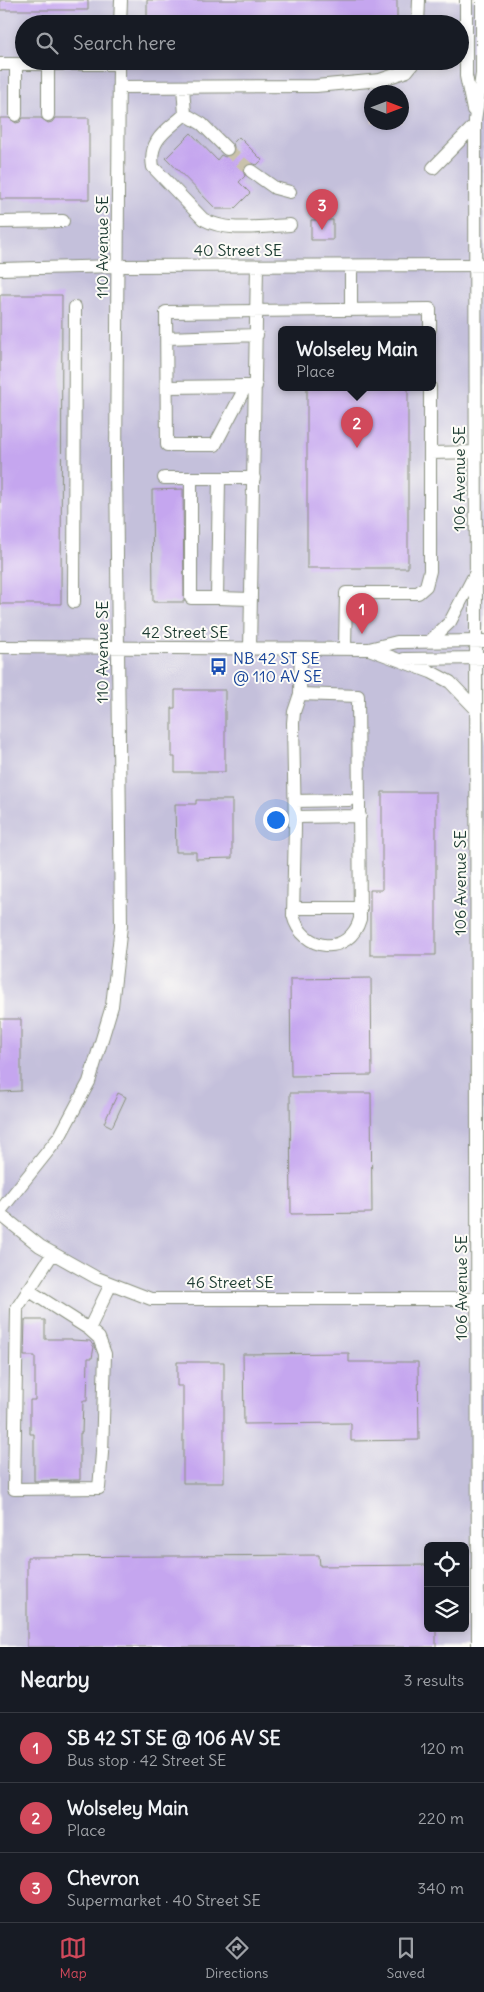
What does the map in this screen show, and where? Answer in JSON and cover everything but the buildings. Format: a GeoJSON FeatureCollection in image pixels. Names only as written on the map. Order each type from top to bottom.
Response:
{"type":"FeatureCollection","features":[{"type":"Feature","properties":{"kind":"street"},"geometry":{"type":"LineString","coordinates":[[120,15],[121,0]]}},
{"type":"Feature","properties":{"kind":"street"},"geometry":{"type":"LineString","coordinates":[[418,15],[419,0]]}},
{"type":"Feature","properties":{"kind":"street","name":"106 Avenue SE"},"geometry":{"type":"LineString","coordinates":[[466,0],[466,15]]}},
{"type":"Feature","properties":{"kind":"street","name":"106 Avenue SE"},"geometry":{"type":"LineString","coordinates":[[475,123],[482,74],[482,0]]}},
{"type":"Feature","properties":{"kind":"street"},"geometry":{"type":"LineString","coordinates":[[0,64],[15,64]]}},
{"type":"Feature","properties":{"kind":"street"},"geometry":{"type":"LineString","coordinates":[[16,70],[16,115]]}},
{"type":"Feature","properties":{"kind":"street"},"geometry":{"type":"LineString","coordinates":[[48,70],[48,115]]}},
{"type":"Feature","properties":{"kind":"street","name":"110 Avenue SE"},"geometry":{"type":"LineString","coordinates":[[0,1212],[64,1128],[89,1082],[112,1006],[121,926],[116,464],[119,70]]}},
{"type":"Feature","properties":{"kind":"street"},"geometry":{"type":"LineString","coordinates":[[119,87],[308,86],[371,81],[408,70]]}},
{"type":"Feature","properties":{"kind":"street","name":"106 Avenue SE"},"geometry":{"type":"LineString","coordinates":[[466,70],[475,123],[480,265],[476,452],[476,571],[480,641],[480,709],[476,725],[480,806],[481,1526],[478,1647]]}},
{"type":"Feature","properties":{"kind":"street"},"geometry":{"type":"LineString","coordinates":[[183,86],[185,114]]}},
{"type":"Feature","properties":{"kind":"street"},"geometry":{"type":"LineString","coordinates":[[185,114],[202,124],[227,149]]}},
{"type":"Feature","properties":{"kind":"street"},"geometry":{"type":"LineString","coordinates":[[185,114],[157,140],[153,147],[154,167],[166,182],[203,219],[211,223],[223,226],[290,225]]}},
{"type":"Feature","properties":{"kind":"street"},"geometry":{"type":"LineString","coordinates":[[433,168],[475,123]]}},
{"type":"Feature","properties":{"kind":"street"},"geometry":{"type":"LineString","coordinates":[[251,171],[275,188],[290,192]]}},
{"type":"Feature","properties":{"kind":"street"},"geometry":{"type":"LineString","coordinates":[[0,222],[63,221]]}},
{"type":"Feature","properties":{"kind":"street","name":"40 Street SE"},"geometry":{"type":"LineString","coordinates":[[0,269],[118,266],[480,265]]}},
{"type":"Feature","properties":{"kind":"street"},"geometry":{"type":"LineString","coordinates":[[250,649],[254,478],[251,386],[257,335],[257,266]]}},
{"type":"Feature","properties":{"kind":"street"},"geometry":{"type":"LineString","coordinates":[[351,266],[352,310]]}},
{"type":"Feature","properties":{"kind":"street"},"geometry":{"type":"LineString","coordinates":[[74,307],[74,602]]}},
{"type":"Feature","properties":{"kind":"street"},"geometry":{"type":"LineString","coordinates":[[251,386],[215,446],[168,445],[166,312],[430,309],[430,326]]}},
{"type":"Feature","properties":{"kind":"street"},"geometry":{"type":"LineString","coordinates":[[166,338],[257,335]]}},
{"type":"Feature","properties":{"kind":"street"},"geometry":{"type":"LineString","coordinates":[[167,387],[251,386]]}},
{"type":"Feature","properties":{"kind":"street"},"geometry":{"type":"LineString","coordinates":[[345,649],[346,593],[418,593],[426,586],[430,571],[430,391]]}},
{"type":"Feature","properties":{"kind":"street"},"geometry":{"type":"LineString","coordinates":[[430,453],[476,452]]}},
{"type":"Feature","properties":{"kind":"street"},"geometry":{"type":"LineString","coordinates":[[164,478],[254,478]]}},
{"type":"Feature","properties":{"kind":"street"},"geometry":{"type":"LineString","coordinates":[[192,478],[192,598],[251,599]]}},
{"type":"Feature","properties":{"kind":"street"},"geometry":{"type":"LineString","coordinates":[[217,598],[219,478]]}},
{"type":"Feature","properties":{"kind":"street"},"geometry":{"type":"LineString","coordinates":[[430,641],[450,622],[476,571]]}},
{"type":"Feature","properties":{"kind":"street","name":"42 Street SE"},"geometry":{"type":"LineString","coordinates":[[0,647],[369,649],[397,642],[480,641]]}},
{"type":"Feature","properties":{"kind":"street"},"geometry":{"type":"LineString","coordinates":[[300,694],[358,696],[361,908],[357,930],[348,940],[331,946],[315,943],[303,934],[296,925],[293,908],[295,817],[293,723],[294,712],[300,694],[301,649]]}},
{"type":"Feature","properties":{"kind":"street","name":"42 Street SE"},"geometry":{"type":"LineString","coordinates":[[369,649],[394,659],[480,658]]}},
{"type":"Feature","properties":{"kind":"street"},"geometry":{"type":"LineString","coordinates":[[394,659],[431,672],[450,682],[480,709]]}},
{"type":"Feature","properties":{"kind":"street"},"geometry":{"type":"LineString","coordinates":[[294,801],[348,800]]}},
{"type":"Feature","properties":{"kind":"street"},"geometry":{"type":"LineString","coordinates":[[295,817],[360,816]]}},
{"type":"Feature","properties":{"kind":"street"},"geometry":{"type":"LineString","coordinates":[[293,908],[361,908]]}},
{"type":"Feature","properties":{"kind":"street","name":"46 Street SE"},"geometry":{"type":"LineString","coordinates":[[0,1212],[40,1246],[97,1278],[151,1299],[481,1299]]}},
{"type":"Feature","properties":{"kind":"street"},"geometry":{"type":"LineString","coordinates":[[28,1290],[89,1329],[99,1338],[104,1354],[99,1488],[14,1489],[17,1308],[28,1290],[53,1253]]}},
{"type":"Feature","properties":{"kind":"street"},"geometry":{"type":"LineString","coordinates":[[89,1329],[111,1284]]}},
{"type":"Feature","properties":{"kind":"shaded area"},"geometry":{"type":"Polygon","coordinates":[[[0,0],[484,0],[484,1647],[0,1647],[0,0]]]}},
{"type":"Feature","properties":{"kind":"tunnel"},"geometry":{"type":"LineString","coordinates":[[227,149],[251,171]]}},
{"type":"Feature","properties":{"kind":"place","name":"Chevron"},"geometry":{"type":"Point","coordinates":[322,230]}},
{"type":"Feature","properties":{"kind":"place","name":"Wolseley Main"},"geometry":{"type":"Point","coordinates":[357,448]}},
{"type":"Feature","properties":{"kind":"place","name":"SB 42 ST SE @ 106 AV SE"},"geometry":{"type":"Point","coordinates":[362,634]}},
{"type":"Feature","properties":{"kind":"place","name":"NB 42 ST SE @ 110 AV SE"},"geometry":{"type":"Point","coordinates":[219,667]}}]}
